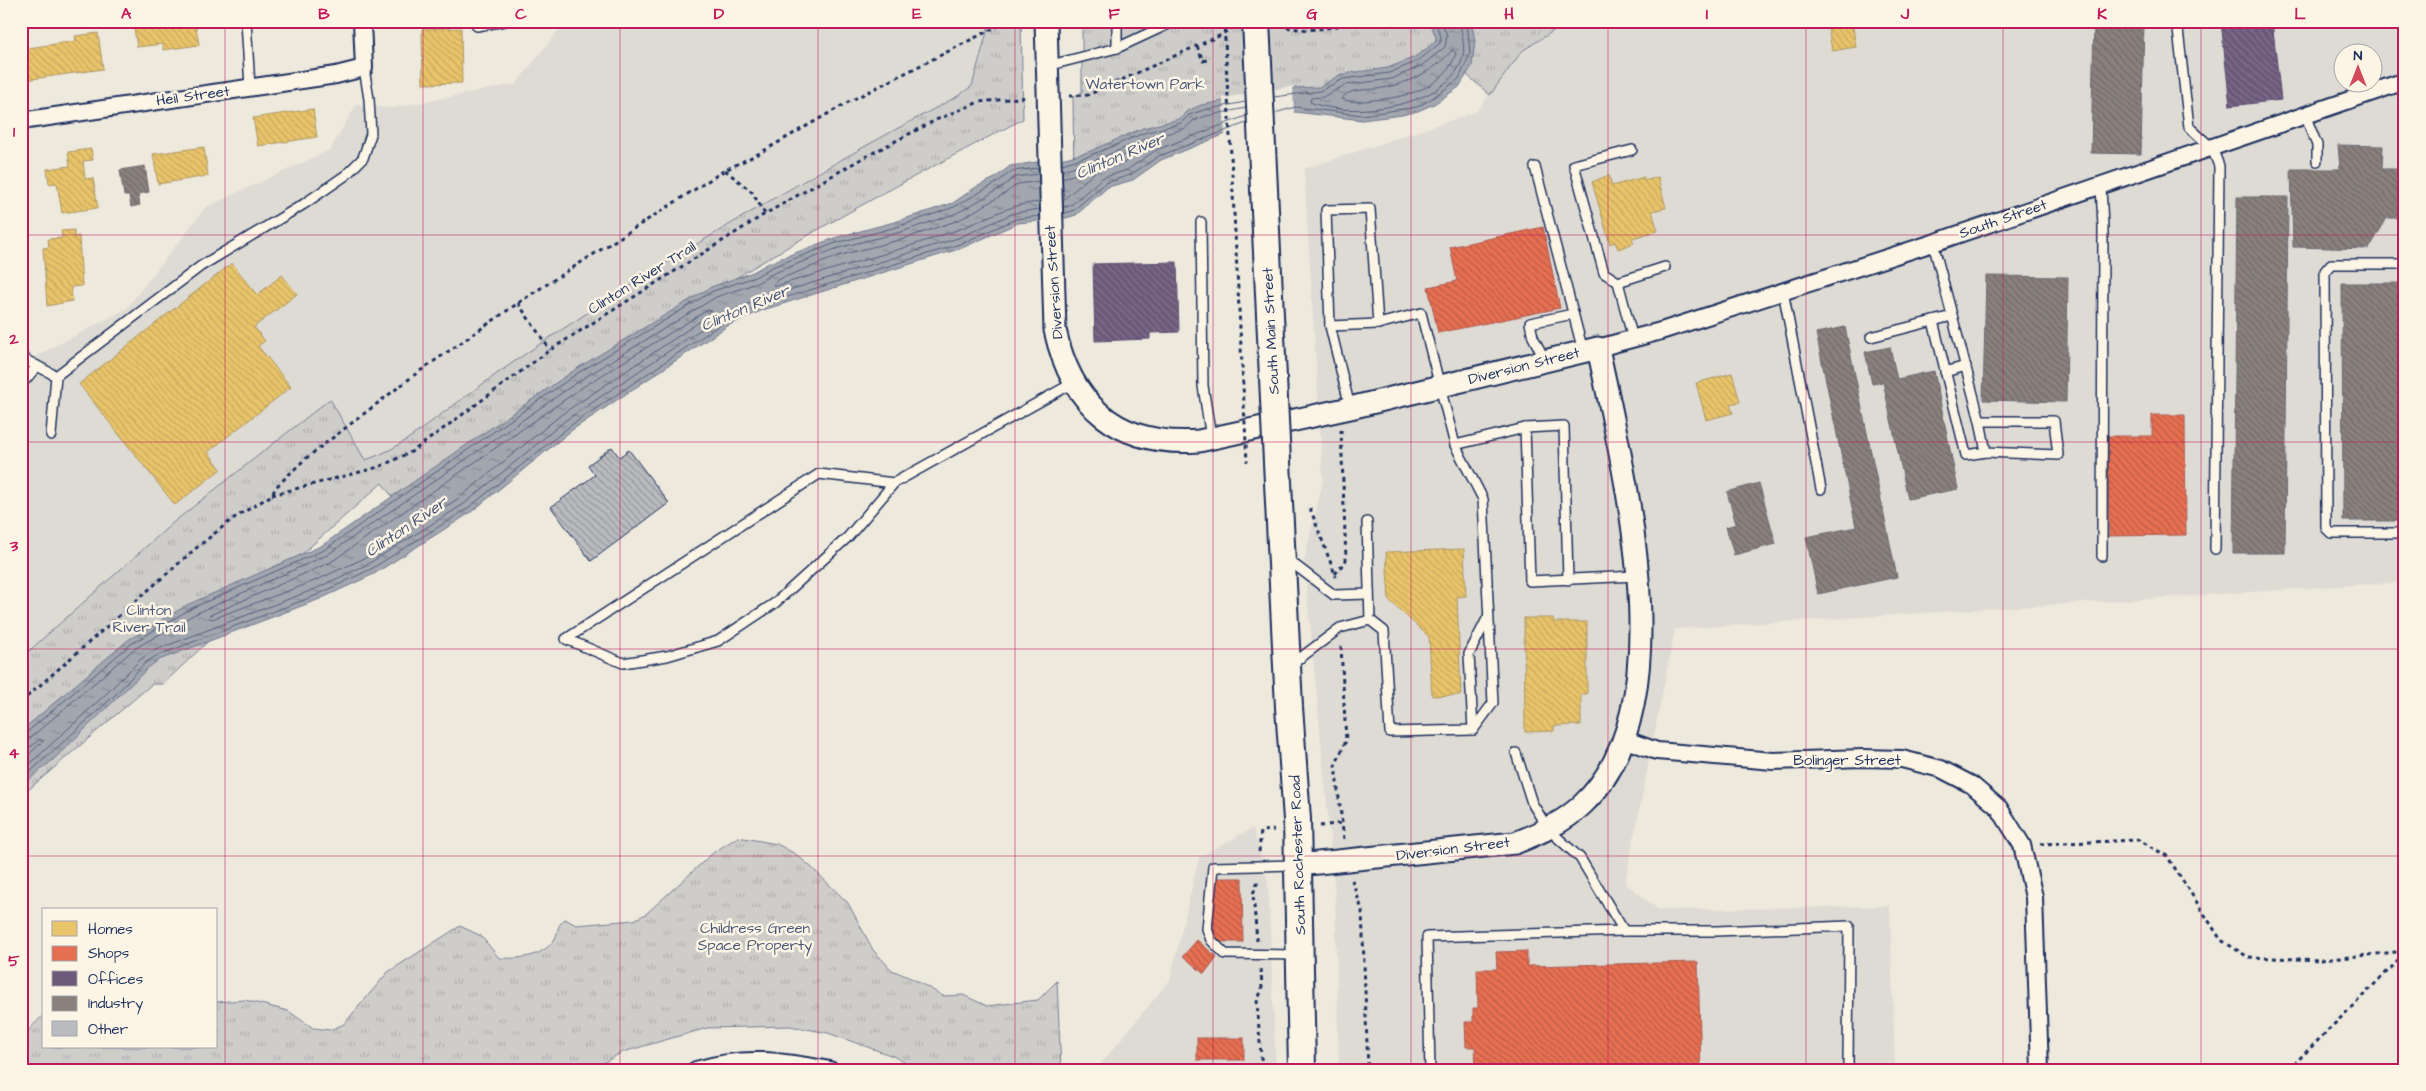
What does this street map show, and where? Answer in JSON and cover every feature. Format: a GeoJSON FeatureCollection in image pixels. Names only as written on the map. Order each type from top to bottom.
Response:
{"type":"FeatureCollection","features":[{"type":"Feature","properties":{"kind":"main road","name":"South Main Street"},"geometry":{"type":"LineString","coordinates":[[1264,22],[1277,462],[1286,640]]}},
{"type":"Feature","properties":{"kind":"main road","name":"South Rochester Road"},"geometry":{"type":"LineString","coordinates":[[1286,640],[1294,754],[1301,955],[1302,1070]]}},
{"type":"Feature","properties":{"kind":"street"},"geometry":{"type":"LineString","coordinates":[[362,21],[364,68]]}},
{"type":"Feature","properties":{"kind":"street","name":"Diversion Street"},"geometry":{"type":"LineString","coordinates":[[1046,21],[1048,148],[1055,330],[1066,371],[1073,383],[1093,408],[1109,421],[1134,434],[1161,441],[1179,442],[1211,438],[1350,408],[1590,350],[1622,468],[1638,576],[1640,609],[1638,675],[1633,705],[1616,757],[1597,789],[1583,804],[1548,829],[1515,842],[1298,865]]}},
{"type":"Feature","properties":{"kind":"street","name":"Heil Street"},"geometry":{"type":"LineString","coordinates":[[21,121],[336,75],[364,68]]}},
{"type":"Feature","properties":{"kind":"street","name":"South Street"},"geometry":{"type":"LineString","coordinates":[[1590,350],[1633,339],[1932,243],[2405,81]]}},
{"type":"Feature","properties":{"kind":"street","name":"Bolinger Street"},"geometry":{"type":"LineString","coordinates":[[1623,739],[1657,751],[1773,761],[1863,758],[1902,759],[1941,769],[1972,785],[1999,808],[2022,845],[2034,897],[2040,1070]]}},
{"type":"Feature","properties":{"kind":"street"},"geometry":{"type":"LineString","coordinates":[[696,1070],[752,1059],[787,1062],[830,1070]]}},
{"type":"Feature","properties":{"kind":"lane"},"geometry":{"type":"LineString","coordinates":[[246,21],[250,87]]}},
{"type":"Feature","properties":{"kind":"lane"},"geometry":{"type":"LineString","coordinates":[[477,26],[505,21]]}},
{"type":"Feature","properties":{"kind":"lane"},"geometry":{"type":"LineString","coordinates":[[1117,21],[1117,48]]}},
{"type":"Feature","properties":{"kind":"lane"},"geometry":{"type":"LineString","coordinates":[[1047,66],[1117,48],[1175,21]]}},
{"type":"Feature","properties":{"kind":"lane"},"geometry":{"type":"LineString","coordinates":[[2177,21],[2189,127],[2212,148],[2219,166],[2215,549]]}},
{"type":"Feature","properties":{"kind":"lane"},"geometry":{"type":"LineString","coordinates":[[51,436],[56,376],[201,266],[304,204],[346,175],[363,158],[372,134],[364,68]]}},
{"type":"Feature","properties":{"kind":"lane"},"geometry":{"type":"LineString","coordinates":[[2305,115],[2317,145],[2317,161]]}},
{"type":"Feature","properties":{"kind":"lane"},"geometry":{"type":"LineString","coordinates":[[1632,150],[1574,165],[1604,273],[1618,282],[1633,339]]}},
{"type":"Feature","properties":{"kind":"lane"},"geometry":{"type":"LineString","coordinates":[[1535,168],[1573,314],[1590,350]]}},
{"type":"Feature","properties":{"kind":"lane"},"geometry":{"type":"LineString","coordinates":[[2101,186],[2103,227],[2102,556]]}},
{"type":"Feature","properties":{"kind":"lane"},"geometry":{"type":"LineString","coordinates":[[1350,408],[1330,326],[1326,210],[1370,209],[1378,324]]}},
{"type":"Feature","properties":{"kind":"lane"},"geometry":{"type":"LineString","coordinates":[[1201,222],[1203,386],[1211,438]]}},
{"type":"Feature","properties":{"kind":"lane"},"geometry":{"type":"LineString","coordinates":[[1932,243],[1966,366],[1986,452]]}},
{"type":"Feature","properties":{"kind":"lane"},"geometry":{"type":"LineString","coordinates":[[2405,264],[2331,264],[2325,272],[2325,281],[2326,528],[2331,533],[2405,533]]}},
{"type":"Feature","properties":{"kind":"lane"},"geometry":{"type":"LineString","coordinates":[[1618,282],[1665,267]]}},
{"type":"Feature","properties":{"kind":"lane"},"geometry":{"type":"LineString","coordinates":[[1783,291],[1821,489]]}},
{"type":"Feature","properties":{"kind":"lane"},"geometry":{"type":"LineString","coordinates":[[1330,326],[1378,324],[1420,313],[1455,444],[1483,499],[1493,703],[1473,730]]}},
{"type":"Feature","properties":{"kind":"lane"},"geometry":{"type":"LineString","coordinates":[[1546,361],[1533,337],[1530,323],[1573,314]]}},
{"type":"Feature","properties":{"kind":"lane"},"geometry":{"type":"LineString","coordinates":[[1871,336],[1952,316]]}},
{"type":"Feature","properties":{"kind":"lane"},"geometry":{"type":"LineString","coordinates":[[1933,321],[1966,455],[1986,452],[2058,455],[2054,421],[1980,421]]}},
{"type":"Feature","properties":{"kind":"lane"},"geometry":{"type":"LineString","coordinates":[[21,354],[26,360],[56,376]]}},
{"type":"Feature","properties":{"kind":"lane"},"geometry":{"type":"LineString","coordinates":[[21,385],[37,366]]}},
{"type":"Feature","properties":{"kind":"lane"},"geometry":{"type":"LineString","coordinates":[[1945,372],[1966,366]]}},
{"type":"Feature","properties":{"kind":"lane"},"geometry":{"type":"LineString","coordinates":[[894,483],[819,474],[566,639],[623,663],[667,656],[718,641],[775,603],[848,537],[894,483],[1073,383]]}},
{"type":"Feature","properties":{"kind":"lane"},"geometry":{"type":"LineString","coordinates":[[1455,444],[1525,428],[1564,426],[1568,580]]}},
{"type":"Feature","properties":{"kind":"lane"},"geometry":{"type":"LineString","coordinates":[[1525,428],[1530,581],[1638,576]]}},
{"type":"Feature","properties":{"kind":"lane"},"geometry":{"type":"LineString","coordinates":[[1367,522],[1370,620],[1384,631],[1390,732],[1473,730]]}},
{"type":"Feature","properties":{"kind":"lane"},"geometry":{"type":"LineString","coordinates":[[1282,556],[1334,596],[1369,594]]}},
{"type":"Feature","properties":{"kind":"lane"},"geometry":{"type":"LineString","coordinates":[[1473,730],[1469,654],[1488,616]]}},
{"type":"Feature","properties":{"kind":"lane"},"geometry":{"type":"LineString","coordinates":[[1287,669],[1340,628],[1370,620]]}},
{"type":"Feature","properties":{"kind":"lane"},"geometry":{"type":"LineString","coordinates":[[1516,753],[1532,803],[1548,829],[1580,858],[1624,931]]}},
{"type":"Feature","properties":{"kind":"lane"},"geometry":{"type":"LineString","coordinates":[[1298,865],[1214,868],[1206,929],[1211,940],[1225,954],[1301,955]]}},
{"type":"Feature","properties":{"kind":"lane"},"geometry":{"type":"LineString","coordinates":[[1430,1070],[1427,937],[1624,931],[1716,931],[1849,926],[1848,1070]]}},
{"type":"Feature","properties":{"kind":"path"},"geometry":{"type":"LineString","coordinates":[[21,702],[195,548],[234,518],[272,496],[276,487],[305,459],[417,373],[518,303],[725,170],[760,153],[850,101],[1008,21]]}},
{"type":"Feature","properties":{"kind":"path"},"geometry":{"type":"LineString","coordinates":[[1224,21],[1247,462]]}},
{"type":"Feature","properties":{"kind":"path"},"geometry":{"type":"LineString","coordinates":[[1264,22],[1301,31],[1330,28],[1359,21]]}},
{"type":"Feature","properties":{"kind":"path"},"geometry":{"type":"LineString","coordinates":[[1067,96],[1088,94],[1219,36]]}},
{"type":"Feature","properties":{"kind":"path"},"geometry":{"type":"LineString","coordinates":[[1197,46],[1203,61],[1210,59]]}},
{"type":"Feature","properties":{"kind":"path","name":"Clinton River Trail"},"geometry":{"type":"LineString","coordinates":[[272,496],[396,461],[550,350],[765,214],[863,158],[938,119],[979,102],[1035,97]]}},
{"type":"Feature","properties":{"kind":"path"},"geometry":{"type":"LineString","coordinates":[[725,170],[752,192],[765,214]]}},
{"type":"Feature","properties":{"kind":"path"},"geometry":{"type":"LineString","coordinates":[[518,303],[550,350]]}},
{"type":"Feature","properties":{"kind":"path"},"geometry":{"type":"LineString","coordinates":[[1335,574],[1346,560],[1341,427]]}},
{"type":"Feature","properties":{"kind":"path"},"geometry":{"type":"LineString","coordinates":[[1310,508],[1335,574],[1339,596]]}},
{"type":"Feature","properties":{"kind":"path"},"geometry":{"type":"LineString","coordinates":[[1340,628],[1346,741],[1335,766],[1352,883],[1362,910],[1368,1070]]}},
{"type":"Feature","properties":{"kind":"path"},"geometry":{"type":"LineString","coordinates":[[1259,847],[1261,831],[1265,831]]}},
{"type":"Feature","properties":{"kind":"path"},"geometry":{"type":"LineString","coordinates":[[2022,845],[2139,840],[2167,856],[2221,940],[2248,957],[2321,960],[2405,953]]}},
{"type":"Feature","properties":{"kind":"path"},"geometry":{"type":"LineString","coordinates":[[1256,938],[1253,894],[1258,883]]}},
{"type":"Feature","properties":{"kind":"path"},"geometry":{"type":"LineString","coordinates":[[2288,1070],[2405,953]]}},
{"type":"Feature","properties":{"kind":"path"},"geometry":{"type":"LineString","coordinates":[[1261,973],[1262,989],[1257,1002],[1262,1070]]}},
{"type":"Feature","properties":{"kind":"shaded area"},"geometry":{"type":"Polygon","coordinates":[[[566,21],[990,21],[972,86],[958,96],[798,183],[677,255],[548,339],[453,405],[401,446],[365,460],[330,399],[175,521],[21,658],[21,364],[126,309],[206,207],[330,150],[356,105],[392,108],[516,84],[566,21]]]}},
{"type":"Feature","properties":{"kind":"shaded area"},"geometry":{"type":"Polygon","coordinates":[[[1569,21],[2405,21],[2405,582],[1675,629],[1625,883],[1659,910],[1890,906],[1895,1070],[1339,1070],[1335,892],[1304,560],[1323,480],[1304,169],[1476,112],[1522,51],[1569,21]]]}},
{"type":"Feature","properties":{"kind":"shaded area"},"geometry":{"type":"Polygon","coordinates":[[[1253,828],[1268,882],[1276,1070],[1100,1070],[1099,1066],[1170,980],[1199,857],[1253,828]]]}},
{"type":"Feature","properties":{"kind":"green space","name":"Clinton River Trail"},"geometry":{"type":"Polygon","coordinates":[[[990,21],[1021,21],[1023,119],[823,227],[706,296],[400,507],[382,483],[276,577],[163,684],[152,684],[21,796],[21,658],[175,521],[330,399],[365,460],[401,443],[525,354],[649,273],[802,182],[958,96],[972,86],[990,21]]]}},
{"type":"Feature","properties":{"kind":"green space","name":"Watertown Park"},"geometry":{"type":"Polygon","coordinates":[[[1082,21],[1569,21],[1522,51],[1490,95],[1459,68],[1410,61],[1198,128],[1074,187],[1073,97],[1082,92],[1082,21]]]}},
{"type":"Feature","properties":{"kind":"green space","name":"Childress Green Space Property"},"geometry":{"type":"Polygon","coordinates":[[[738,837],[777,844],[797,855],[848,903],[873,950],[892,970],[915,980],[943,996],[963,995],[987,1006],[1038,1000],[1057,981],[1061,1070],[918,1070],[893,1056],[828,1033],[790,1026],[707,1028],[623,1052],[590,1070],[21,1070],[24,1039],[31,1028],[42,1017],[42,1048],[218,1048],[218,1002],[245,1000],[288,1011],[313,1028],[330,1030],[344,1024],[388,972],[460,926],[481,936],[499,958],[514,958],[536,954],[543,951],[554,940],[560,924],[565,919],[576,925],[634,920],[646,914],[714,852],[738,837]]]}},
{"type":"Feature","properties":{"kind":"water","name":"Clinton River"},"geometry":{"type":"Polygon","coordinates":[[[1429,21],[1471,21],[1475,41],[1472,66],[1459,87],[1434,104],[1402,115],[1362,120],[1295,112],[1223,135],[1161,160],[1133,180],[1108,187],[1076,215],[1066,218],[1018,223],[962,248],[763,310],[729,325],[572,430],[470,513],[374,574],[320,599],[159,660],[149,667],[53,760],[21,786],[21,731],[128,640],[189,604],[321,546],[576,369],[711,287],[753,272],[769,263],[834,238],[898,221],[953,203],[976,187],[995,178],[1010,166],[1065,158],[1088,152],[1143,128],[1179,119],[1187,111],[1201,105],[1294,88],[1319,87],[1341,74],[1388,68],[1415,57],[1435,42],[1436,37],[1429,21]]]}},
{"type":"Feature","properties":{"kind":"pier"},"geometry":{"type":"Polygon","coordinates":[[[1293,86],[1294,115],[1225,137],[1223,98],[1293,86]]]}},
{"type":"Feature","properties":{"kind":"building: Homes"},"geometry":{"type":"Polygon","coordinates":[[[195,21],[199,45],[163,50],[163,44],[137,47],[133,23],[195,21]]]}},
{"type":"Feature","properties":{"kind":"building: Homes"},"geometry":{"type":"Polygon","coordinates":[[[1827,21],[1852,21],[1856,47],[1832,51],[1827,21]]]}},
{"type":"Feature","properties":{"kind":"building: Homes"},"geometry":{"type":"Polygon","coordinates":[[[461,28],[462,83],[423,84],[422,29],[461,28]]]}},
{"type":"Feature","properties":{"kind":"building: Homes"},"geometry":{"type":"Polygon","coordinates":[[[98,33],[103,69],[25,80],[21,49],[76,41],[75,36],[98,33]]]}},
{"type":"Feature","properties":{"kind":"building: Homes"},"geometry":{"type":"Polygon","coordinates":[[[313,109],[317,137],[258,146],[253,118],[313,109]]]}},
{"type":"Feature","properties":{"kind":"building: Homes"},"geometry":{"type":"Polygon","coordinates":[[[204,147],[208,176],[158,184],[153,154],[204,147]]]}},
{"type":"Feature","properties":{"kind":"building: Homes"},"geometry":{"type":"Polygon","coordinates":[[[91,149],[93,160],[83,161],[85,179],[93,178],[98,208],[62,213],[57,183],[49,184],[47,169],[70,166],[68,152],[91,149]]]}},
{"type":"Feature","properties":{"kind":"building: Homes"},"geometry":{"type":"Polygon","coordinates":[[[1609,175],[1612,186],[1644,177],[1644,181],[1658,177],[1666,208],[1652,211],[1658,231],[1632,238],[1634,243],[1618,249],[1615,242],[1610,244],[1592,182],[1609,175]]]}},
{"type":"Feature","properties":{"kind":"building: Homes"},"geometry":{"type":"Polygon","coordinates":[[[74,230],[74,237],[79,236],[82,286],[71,287],[72,301],[47,306],[43,248],[49,247],[48,239],[62,238],[61,231],[74,230]]]}},
{"type":"Feature","properties":{"kind":"building: Homes"},"geometry":{"type":"Polygon","coordinates":[[[232,263],[257,295],[282,275],[297,294],[254,327],[265,341],[258,346],[291,387],[208,452],[221,469],[175,505],[79,384],[232,263]]]}},
{"type":"Feature","properties":{"kind":"building: Homes"},"geometry":{"type":"Polygon","coordinates":[[[1732,373],[1740,402],[1730,404],[1733,413],[1706,420],[1696,383],[1732,373]]]}},
{"type":"Feature","properties":{"kind":"building: Homes"},"geometry":{"type":"Polygon","coordinates":[[[1464,549],[1466,596],[1457,597],[1461,695],[1432,696],[1429,637],[1389,600],[1386,552],[1464,549]]]}},
{"type":"Feature","properties":{"kind":"building: Homes"},"geometry":{"type":"Polygon","coordinates":[[[1524,618],[1553,618],[1554,622],[1587,622],[1587,694],[1581,694],[1581,725],[1554,726],[1554,731],[1525,732],[1524,618]]]}},
{"type":"Feature","properties":{"kind":"building: Shops"},"geometry":{"type":"Polygon","coordinates":[[[1543,227],[1560,308],[1438,333],[1428,287],[1457,281],[1450,247],[1543,227]]]}},
{"type":"Feature","properties":{"kind":"building: Shops"},"geometry":{"type":"Polygon","coordinates":[[[2152,415],[2185,415],[2186,535],[2109,536],[2108,436],[2152,436],[2152,415]]]}},
{"type":"Feature","properties":{"kind":"building: Shops"},"geometry":{"type":"Polygon","coordinates":[[[1218,878],[1242,878],[1243,942],[1219,942],[1214,937],[1213,883],[1218,878]]]}},
{"type":"Feature","properties":{"kind":"building: Shops"},"geometry":{"type":"Polygon","coordinates":[[[1197,940],[1217,957],[1204,974],[1183,956],[1197,940]]]}},
{"type":"Feature","properties":{"kind":"building: Shops"},"geometry":{"type":"Polygon","coordinates":[[[1527,951],[1527,966],[1698,962],[1701,1070],[1476,1070],[1475,1047],[1466,1047],[1465,1022],[1473,1022],[1473,1008],[1478,1008],[1477,969],[1497,969],[1496,952],[1527,951]]]}},
{"type":"Feature","properties":{"kind":"building: Shops"},"geometry":{"type":"Polygon","coordinates":[[[1197,1038],[1244,1038],[1244,1060],[1197,1060],[1197,1038]]]}},
{"type":"Feature","properties":{"kind":"building: Offices"},"geometry":{"type":"Polygon","coordinates":[[[2221,21],[2272,21],[2281,100],[2230,106],[2221,21]]]}},
{"type":"Feature","properties":{"kind":"building: Offices"},"geometry":{"type":"Polygon","coordinates":[[[1177,262],[1179,332],[1150,333],[1150,339],[1095,341],[1093,264],[1177,262]]]}},
{"type":"Feature","properties":{"kind":"building: Industry"},"geometry":{"type":"Polygon","coordinates":[[[2094,21],[2144,21],[2141,154],[2091,153],[2094,21]]]}},
{"type":"Feature","properties":{"kind":"building: Industry"},"geometry":{"type":"Polygon","coordinates":[[[2338,145],[2383,146],[2382,169],[2405,169],[2405,218],[2387,218],[2369,249],[2293,247],[2291,169],[2340,169],[2338,145]]]}},
{"type":"Feature","properties":{"kind":"building: Industry"},"geometry":{"type":"Polygon","coordinates":[[[145,166],[149,192],[138,194],[140,205],[131,207],[129,196],[124,196],[120,170],[145,166]]]}},
{"type":"Feature","properties":{"kind":"building: Industry"},"geometry":{"type":"Polygon","coordinates":[[[2237,197],[2288,197],[2285,553],[2233,553],[2237,197]]]}},
{"type":"Feature","properties":{"kind":"building: Industry"},"geometry":{"type":"Polygon","coordinates":[[[1986,276],[2068,277],[2066,402],[1983,400],[1986,276]]]}},
{"type":"Feature","properties":{"kind":"building: Industry"},"geometry":{"type":"Polygon","coordinates":[[[2342,283],[2405,283],[2405,521],[2343,521],[2342,283]]]}},
{"type":"Feature","properties":{"kind":"building: Industry"},"geometry":{"type":"Polygon","coordinates":[[[1845,327],[1897,577],[1818,594],[1806,537],[1856,527],[1816,333],[1845,327]]]}},
{"type":"Feature","properties":{"kind":"building: Industry"},"geometry":{"type":"Polygon","coordinates":[[[1890,347],[1897,379],[1934,371],[1958,489],[1908,499],[1883,382],[1872,384],[1865,352],[1890,347]]]}},
{"type":"Feature","properties":{"kind":"building: Industry"},"geometry":{"type":"Polygon","coordinates":[[[1759,483],[1776,544],[1734,555],[1726,527],[1736,524],[1727,492],[1759,483]]]}},
{"type":"Feature","properties":{"kind":"building: Other"},"geometry":{"type":"Polygon","coordinates":[[[612,447],[619,457],[629,450],[669,503],[591,561],[551,507],[595,475],[588,465],[612,447]]]}}]}
